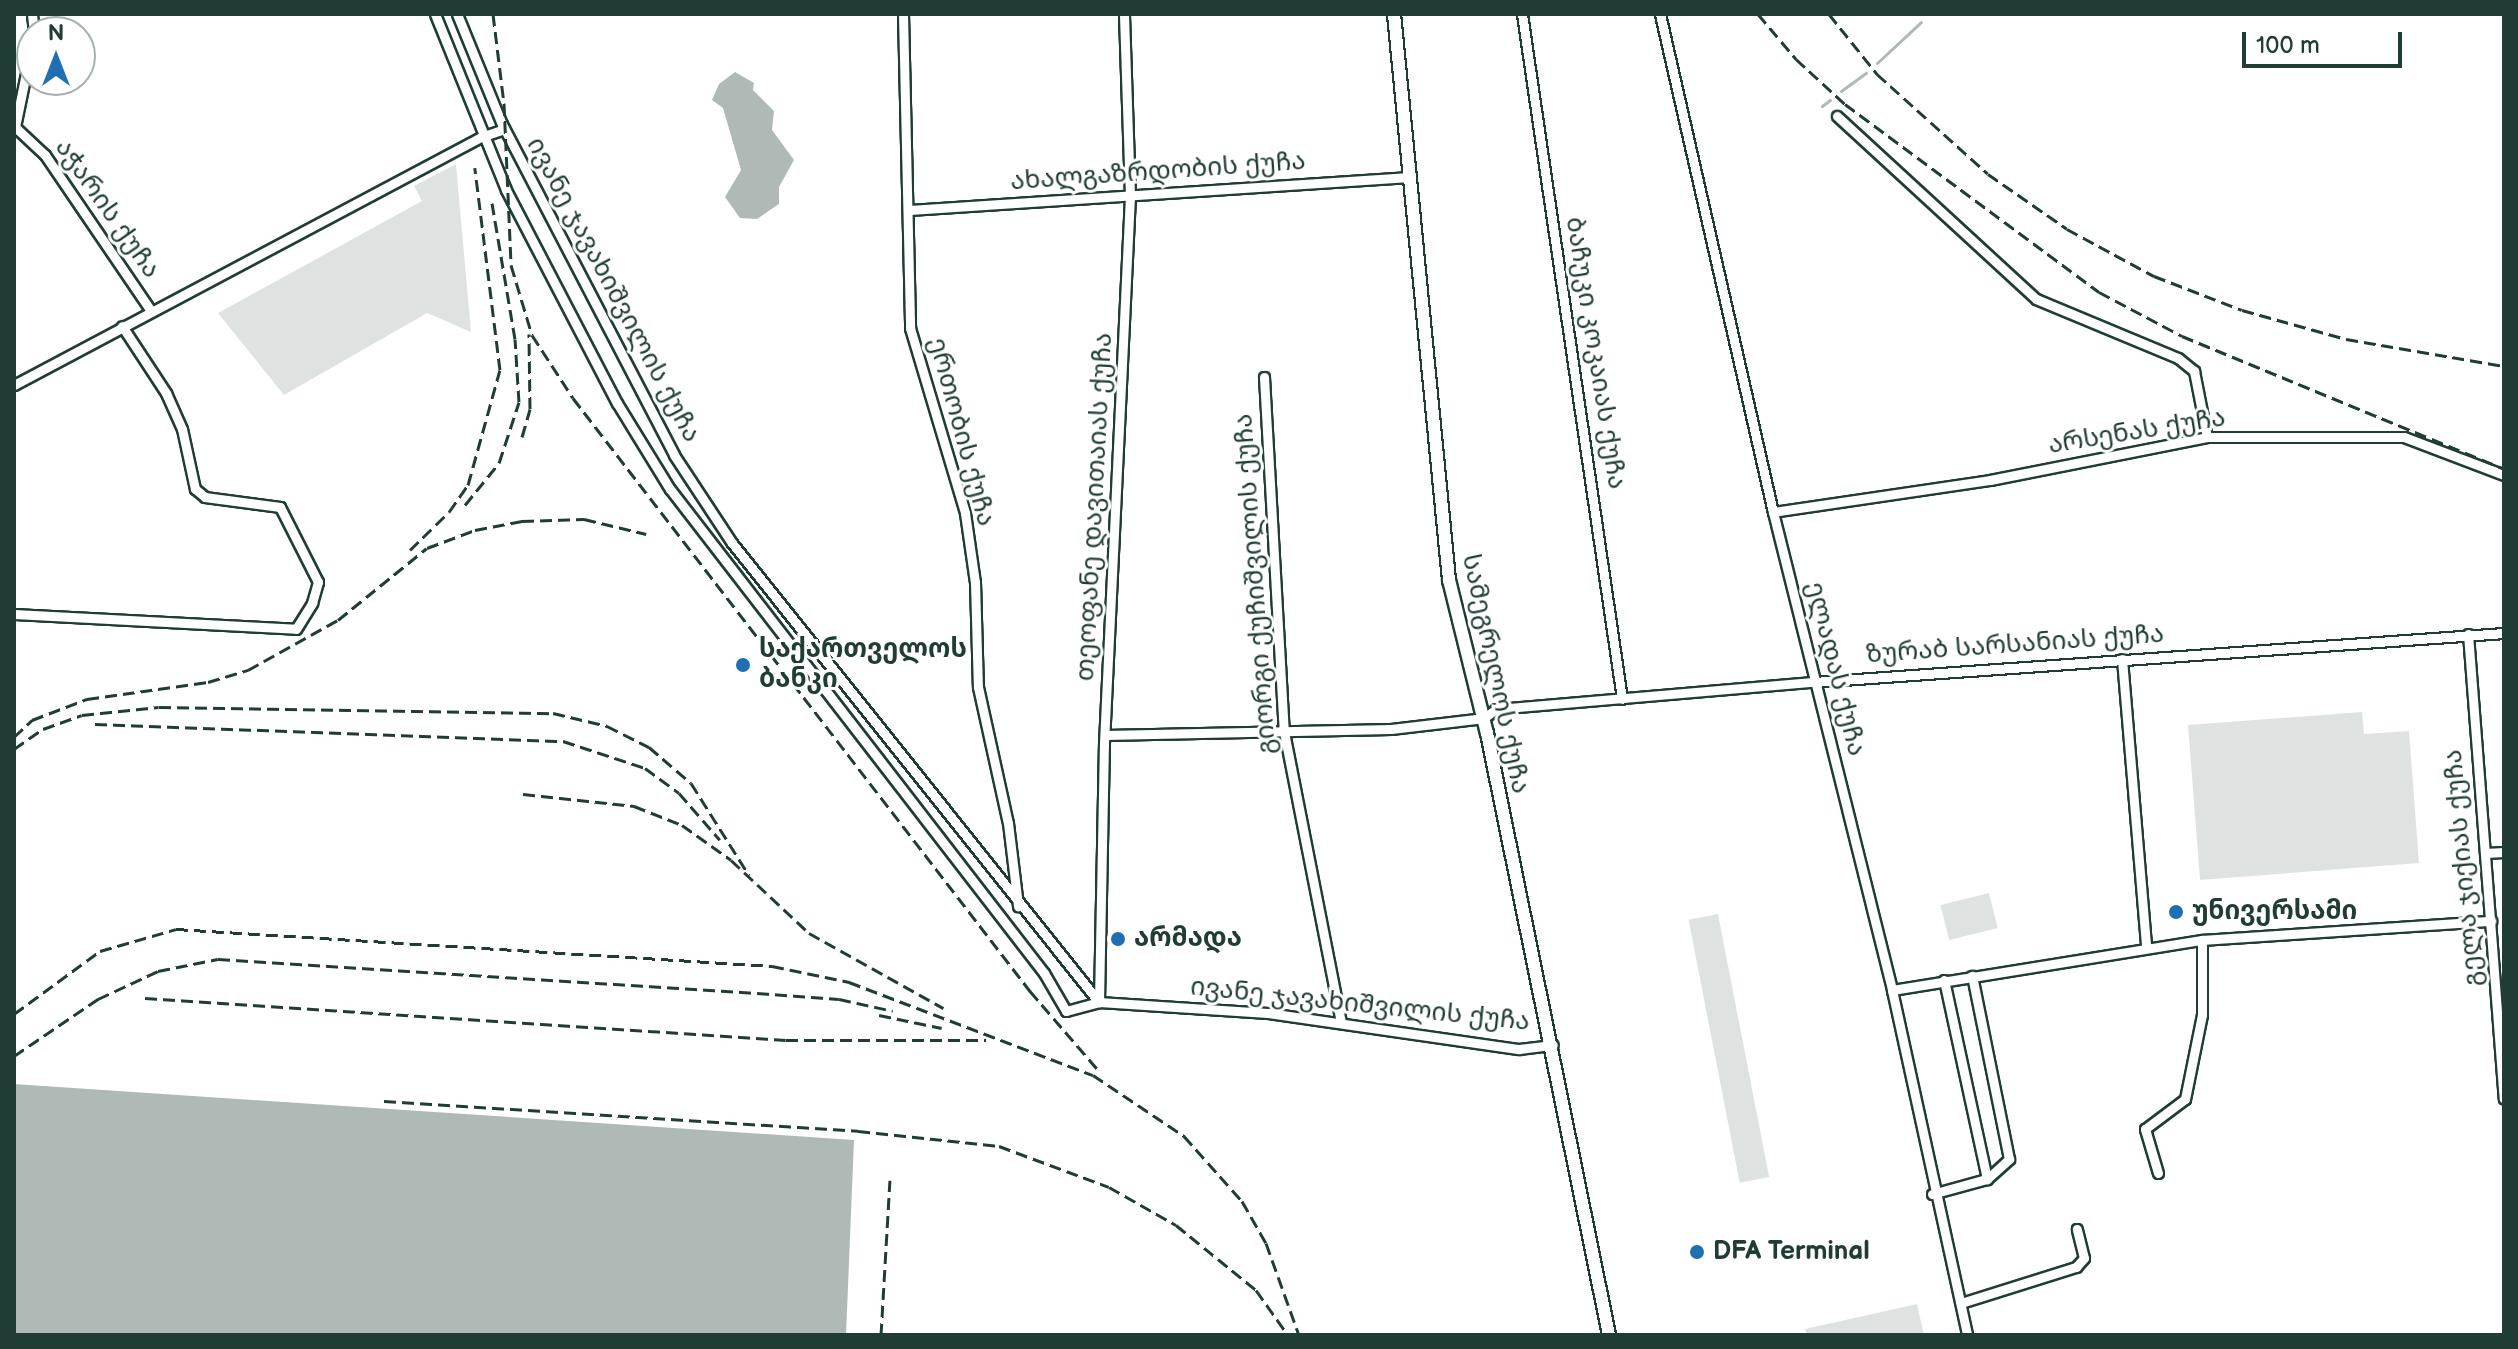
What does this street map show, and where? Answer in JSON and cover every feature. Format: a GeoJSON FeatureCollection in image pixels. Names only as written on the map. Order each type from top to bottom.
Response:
{"type":"FeatureCollection","features":[{"type":"Feature","properties":{"kind":"main road","name":"სამეგრელოს ქუჩა"},"geometry":{"type":"LineString","coordinates":[[1394,14],[1449,580],[1484,718],[1553,1045],[1609,1335]]}},
{"type":"Feature","properties":{"kind":"street"},"geometry":{"type":"LineString","coordinates":[[435,14],[481,137],[617,403],[670,489],[906,800],[1044,973],[1066,1011],[1099,1002]]}},
{"type":"Feature","properties":{"kind":"street","name":"ივანე ჯავახიშვილის ქუჩა"},"geometry":{"type":"LineString","coordinates":[[457,14],[504,129],[674,455],[732,543],[1018,906],[1099,1002],[1341,1022],[1519,1049],[1553,1045]]}},
{"type":"Feature","properties":{"kind":"street","name":"ერთობის ქუჩა"},"geometry":{"type":"LineString","coordinates":[[903,14],[910,210],[910,328],[965,513],[975,582],[978,687],[1008,823],[1018,906]]}},
{"type":"Feature","properties":{"kind":"street","name":"თეოფანე დავითაიას ქუჩა"},"geometry":{"type":"LineString","coordinates":[[1099,1002],[1105,735],[1130,196],[1124,14]]}},
{"type":"Feature","properties":{"kind":"street","name":"ბაჩუკი კოკაიას ქუჩა"},"geometry":{"type":"LineString","coordinates":[[1522,14],[1622,699]]}},
{"type":"Feature","properties":{"kind":"street","name":"ელადას ქუჩა"},"geometry":{"type":"LineString","coordinates":[[1660,14],[1773,512],[1892,990],[1932,1194],[1967,1335]]}},
{"type":"Feature","properties":{"kind":"street","name":"აჭარის ქუჩა"},"geometry":{"type":"LineString","coordinates":[[21,96],[15,127],[45,155],[151,311]]}},
{"type":"Feature","properties":{"kind":"street"},"geometry":{"type":"LineString","coordinates":[[1837,116],[2036,299],[2178,358],[2194,371],[2207,437]]}},
{"type":"Feature","properties":{"kind":"street"},"geometry":{"type":"LineString","coordinates":[[14,385],[481,137],[504,129]]}},
{"type":"Feature","properties":{"kind":"street","name":"ახალგაზრდობის ქუჩა"},"geometry":{"type":"LineString","coordinates":[[910,210],[1409,177]]}},
{"type":"Feature","properties":{"kind":"street"},"geometry":{"type":"LineString","coordinates":[[14,614],[296,629],[306,620],[318,582],[280,507],[205,497],[195,489],[182,429],[122,326]]}},
{"type":"Feature","properties":{"kind":"street","name":"გიორგი ქუჩიშვილის ქუჩა"},"geometry":{"type":"LineString","coordinates":[[1264,377],[1284,732],[1341,1022]]}},
{"type":"Feature","properties":{"kind":"street","name":"არსენას ქუჩა"},"geometry":{"type":"LineString","coordinates":[[1773,512],[1990,480],[2207,437],[2404,437],[2504,475]]}},
{"type":"Feature","properties":{"kind":"street","name":"ზურაბ სარსანიას ქუჩა"},"geometry":{"type":"LineString","coordinates":[[1105,735],[1391,729],[1484,718],[1496,709],[2504,630]]}},
{"type":"Feature","properties":{"kind":"street","name":"გელა ჯიქიას ქუჩა"},"geometry":{"type":"LineString","coordinates":[[2468,634],[2504,1099]]}},
{"type":"Feature","properties":{"kind":"street"},"geometry":{"type":"LineString","coordinates":[[2122,659],[2146,947]]}},
{"type":"Feature","properties":{"kind":"street"},"geometry":{"type":"LineString","coordinates":[[2485,853],[2504,852]]}},
{"type":"Feature","properties":{"kind":"street"},"geometry":{"type":"LineString","coordinates":[[1892,990],[2202,940],[2491,921]]}},
{"type":"Feature","properties":{"kind":"street"},"geometry":{"type":"LineString","coordinates":[[2158,1173],[2145,1129],[2185,1099],[2202,1015],[2202,940]]}},
{"type":"Feature","properties":{"kind":"street"},"geometry":{"type":"LineString","coordinates":[[1932,1194],[1987,1179],[2009,1159],[1972,976]]}},
{"type":"Feature","properties":{"kind":"street"},"geometry":{"type":"LineString","coordinates":[[1944,980],[1987,1179]]}},
{"type":"Feature","properties":{"kind":"street"},"geometry":{"type":"LineString","coordinates":[[1961,1303],[2076,1267],[2084,1258],[2077,1229]]}},
{"type":"Feature","properties":{"kind":"shaded area"},"geometry":{"type":"Polygon","coordinates":[[[735,72],[754,83],[753,90],[774,111],[772,130],[794,160],[779,187],[779,204],[757,219],[740,218],[725,197],[741,170],[723,108],[712,100],[719,84],[735,72]]]}},
{"type":"Feature","properties":{"kind":"shaded area"},"geometry":{"type":"Polygon","coordinates":[[[456,164],[471,332],[427,313],[284,395],[218,313],[422,201],[414,186],[456,164]]]}},
{"type":"Feature","properties":{"kind":"shaded area"},"geometry":{"type":"Polygon","coordinates":[[[2362,712],[2364,734],[2409,731],[2419,863],[2200,880],[2188,725],[2362,712]]]}},
{"type":"Feature","properties":{"kind":"shaded area"},"geometry":{"type":"Polygon","coordinates":[[[1989,893],[1998,928],[1949,940],[1940,905],[1989,893]]]}},
{"type":"Feature","properties":{"kind":"shaded area"},"geometry":{"type":"Polygon","coordinates":[[[1718,914],[1769,1177],[1740,1183],[1689,920],[1718,914]]]}},
{"type":"Feature","properties":{"kind":"shaded area"},"geometry":{"type":"Polygon","coordinates":[[[14,1084],[854,1140],[846,1335],[14,1335],[14,1084]]]}},
{"type":"Feature","properties":{"kind":"shaded area"},"geometry":{"type":"Polygon","coordinates":[[[1917,1304],[1924,1335],[1807,1335],[1805,1329],[1917,1304]]]}},
{"type":"Feature","properties":{"kind":"waterway"},"geometry":{"type":"LineString","coordinates":[[1877,63],[1921,22]]}},
{"type":"Feature","properties":{"kind":"waterway"},"geometry":{"type":"LineString","coordinates":[[1841,91],[1866,73]]}},
{"type":"Feature","properties":{"kind":"waterway"},"geometry":{"type":"LineString","coordinates":[[1822,106],[1830,100]]}},
{"type":"Feature","properties":{"kind":"railway"},"geometry":{"type":"LineString","coordinates":[[493,14],[504,103],[511,265],[532,335],[573,398],[1030,991],[1100,1072]]}},
{"type":"Feature","properties":{"kind":"railway"},"geometry":{"type":"LineString","coordinates":[[1758,14],[1796,59],[1845,104],[2099,292],[2182,336],[2504,469]]}},
{"type":"Feature","properties":{"kind":"railway"},"geometry":{"type":"LineString","coordinates":[[1829,14],[1877,74],[1988,174],[2067,229],[2154,276],[2242,310],[2346,339],[2504,366]]}},
{"type":"Feature","properties":{"kind":"railway"},"geometry":{"type":"LineString","coordinates":[[410,550],[449,512],[468,485],[500,370],[475,168]]}},
{"type":"Feature","properties":{"kind":"railway"},"geometry":{"type":"LineString","coordinates":[[465,505],[499,463],[519,402],[515,339],[492,203]]}},
{"type":"Feature","properties":{"kind":"railway"},"geometry":{"type":"LineString","coordinates":[[522,437],[530,409],[529,334]]}},
{"type":"Feature","properties":{"kind":"railway"},"geometry":{"type":"LineString","coordinates":[[14,737],[32,720],[87,699],[208,682],[248,670],[338,620],[427,548],[475,530],[522,521],[584,519],[646,534]]}},
{"type":"Feature","properties":{"kind":"railway"},"geometry":{"type":"LineString","coordinates":[[14,749],[43,729],[82,715],[159,707],[553,713],[607,726],[649,747],[691,783],[749,875]]}},
{"type":"Feature","properties":{"kind":"railway"},"geometry":{"type":"LineString","coordinates":[[95,724],[563,741],[645,768],[679,793],[720,840]]}},
{"type":"Feature","properties":{"kind":"railway"},"geometry":{"type":"LineString","coordinates":[[523,794],[634,806],[682,825],[731,860],[809,933],[943,1008]]}},
{"type":"Feature","properties":{"kind":"railway"},"geometry":{"type":"LineString","coordinates":[[14,1014],[100,951],[176,929],[772,966],[849,982],[1093,1075],[1184,1136],[1242,1201],[1266,1243],[1299,1335]]}},
{"type":"Feature","properties":{"kind":"railway"},"geometry":{"type":"LineString","coordinates":[[14,1056],[98,999],[158,971],[218,959],[839,999],[893,1011]]}},
{"type":"Feature","properties":{"kind":"railway"},"geometry":{"type":"LineString","coordinates":[[145,998],[786,1040],[986,1040]]}},
{"type":"Feature","properties":{"kind":"railway"},"geometry":{"type":"LineString","coordinates":[[879,1015],[942,1028]]}},
{"type":"Feature","properties":{"kind":"railway"},"geometry":{"type":"LineString","coordinates":[[384,1101],[858,1131],[999,1146],[1109,1187],[1176,1225],[1256,1290],[1288,1335]]}},
{"type":"Feature","properties":{"kind":"railway"},"geometry":{"type":"LineString","coordinates":[[881,1335],[890,1180]]}},
{"type":"Feature","properties":{"kind":"place","name":"საქართველოს ბანკი"},"geometry":{"type":"Point","coordinates":[743,665]}},
{"type":"Feature","properties":{"kind":"place","name":"უნივერსამი"},"geometry":{"type":"Point","coordinates":[2176,912]}},
{"type":"Feature","properties":{"kind":"place","name":"არმადა"},"geometry":{"type":"Point","coordinates":[1118,939]}},
{"type":"Feature","properties":{"kind":"place","name":"DFA Terminal"},"geometry":{"type":"Point","coordinates":[1697,1252]}}]}
